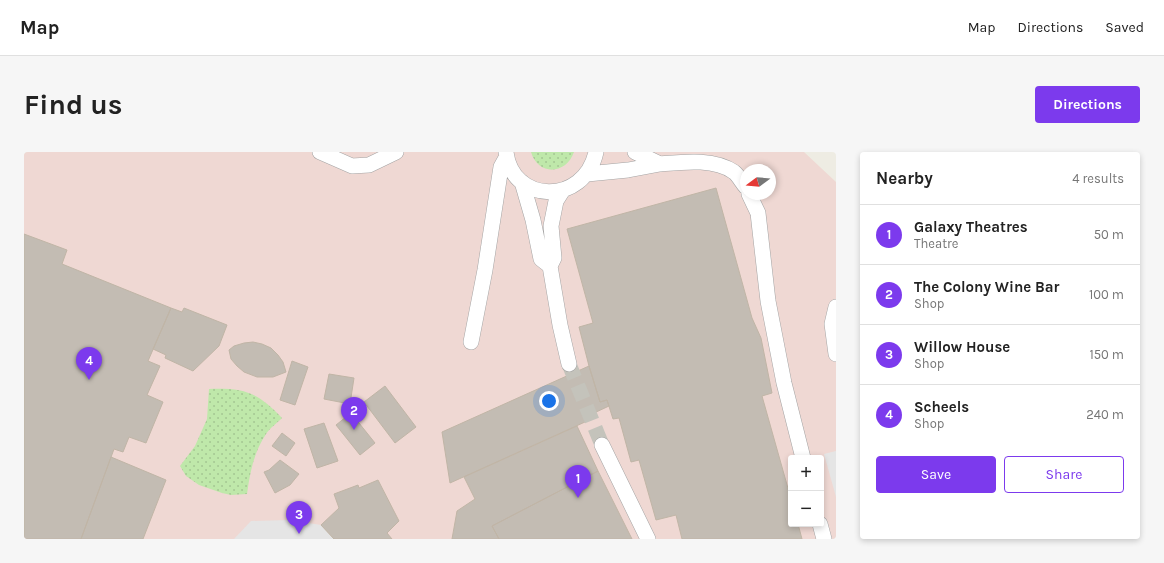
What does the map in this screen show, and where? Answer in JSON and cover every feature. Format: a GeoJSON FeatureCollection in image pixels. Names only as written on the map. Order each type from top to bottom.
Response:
{"type":"FeatureCollection","features":[{"type":"Feature","properties":{"kind":"lane"},"geometry":{"type":"LineString","coordinates":[[320,152],[352,166],[369,165],[396,152]]}},
{"type":"Feature","properties":{"kind":"lane"},"geometry":{"type":"LineString","coordinates":[[506,155],[512,171],[522,182],[534,189],[549,192],[563,190],[576,184],[587,174],[593,164],[596,152]]}},
{"type":"Feature","properties":{"kind":"lane"},"geometry":{"type":"LineString","coordinates":[[635,152],[660,164]]}},
{"type":"Feature","properties":{"kind":"lane"},"geometry":{"type":"LineString","coordinates":[[471,342],[485,270],[501,167],[506,155]]}},
{"type":"Feature","properties":{"kind":"lane"},"geometry":{"type":"LineString","coordinates":[[587,174],[628,170],[660,164],[700,162],[720,166],[735,173],[740,179]]}},
{"type":"Feature","properties":{"kind":"lane"},"geometry":{"type":"LineString","coordinates":[[522,182],[542,259],[550,266]]}},
{"type":"Feature","properties":{"kind":"lane"},"geometry":{"type":"LineString","coordinates":[[563,190],[556,201],[551,226],[554,258],[550,266],[560,325],[570,364]]}},
{"type":"Feature","properties":{"kind":"lane"},"geometry":{"type":"LineString","coordinates":[[752,200],[758,213],[768,301],[784,383],[802,455]]}},
{"type":"Feature","properties":{"kind":"lane"},"geometry":{"type":"LineString","coordinates":[[836,307],[832,324],[836,354]]}},
{"type":"Feature","properties":{"kind":"lane"},"geometry":{"type":"LineString","coordinates":[[602,445],[648,539]]}},
{"type":"Feature","properties":{"kind":"lane"},"geometry":{"type":"LineString","coordinates":[[821,527],[824,539]]}},
{"type":"Feature","properties":{"kind":"shaded area"},"geometry":{"type":"Polygon","coordinates":[[[24,152],[804,152],[836,182],[836,539],[24,539],[24,152]]]}},
{"type":"Feature","properties":{"kind":"shaded area"},"geometry":{"type":"Polygon","coordinates":[[[836,451],[836,497],[824,454],[836,451]]]}},
{"type":"Feature","properties":{"kind":"shaded area"},"geometry":{"type":"Polygon","coordinates":[[[289,520],[321,525],[334,539],[234,539],[251,521],[289,520]]]}},
{"type":"Feature","properties":{"kind":"green space"},"geometry":{"type":"Polygon","coordinates":[[[531,152],[574,152],[570,160],[565,165],[552,170],[546,169],[540,165],[535,160],[531,152]]]}},
{"type":"Feature","properties":{"kind":"green space"},"geometry":{"type":"Polygon","coordinates":[[[209,389],[232,389],[250,393],[265,402],[282,418],[268,432],[258,448],[251,470],[247,494],[231,495],[199,485],[186,476],[180,466],[195,446],[207,419],[209,389]]]}},
{"type":"Feature","properties":{"kind":"building"},"geometry":{"type":"Polygon","coordinates":[[[716,188],[752,318],[761,338],[772,393],[762,396],[788,488],[788,527],[799,527],[802,539],[682,539],[676,515],[656,520],[639,460],[631,462],[619,418],[613,419],[607,400],[600,402],[579,327],[593,323],[567,229],[716,188]]]}},
{"type":"Feature","properties":{"kind":"building"},"geometry":{"type":"Polygon","coordinates":[[[24,234],[67,250],[62,264],[171,308],[148,361],[160,366],[147,395],[163,402],[146,443],[129,437],[123,452],[114,449],[81,539],[24,539],[24,234]]]}},
{"type":"Feature","properties":{"kind":"building"},"geometry":{"type":"Polygon","coordinates":[[[171,308],[182,312],[184,308],[227,325],[219,346],[193,371],[165,358],[166,355],[153,349],[171,308]]]}},
{"type":"Feature","properties":{"kind":"building"},"geometry":{"type":"Polygon","coordinates":[[[253,342],[271,348],[283,362],[286,372],[273,377],[257,377],[244,372],[237,366],[231,359],[229,350],[234,346],[253,342]]]}},
{"type":"Feature","properties":{"kind":"building"},"geometry":{"type":"Polygon","coordinates":[[[292,361],[308,367],[295,405],[280,400],[292,361]]]}},
{"type":"Feature","properties":{"kind":"building"},"geometry":{"type":"Polygon","coordinates":[[[589,366],[600,402],[607,400],[609,406],[594,413],[596,417],[450,483],[442,432],[589,366]]]}},
{"type":"Feature","properties":{"kind":"building"},"geometry":{"type":"Polygon","coordinates":[[[329,374],[354,378],[350,404],[324,399],[329,374]]]}},
{"type":"Feature","properties":{"kind":"building"},"geometry":{"type":"Polygon","coordinates":[[[385,386],[416,427],[395,443],[364,402],[385,386]]]}},
{"type":"Feature","properties":{"kind":"building"},"geometry":{"type":"Polygon","coordinates":[[[351,413],[375,443],[360,455],[336,425],[351,413]]]}},
{"type":"Feature","properties":{"kind":"building"},"geometry":{"type":"Polygon","coordinates":[[[324,423],[338,461],[317,468],[304,429],[324,423]]]}},
{"type":"Feature","properties":{"kind":"building"},"geometry":{"type":"Polygon","coordinates":[[[577,426],[598,471],[492,526],[499,539],[452,539],[457,511],[475,499],[464,477],[577,426]]]}},
{"type":"Feature","properties":{"kind":"building"},"geometry":{"type":"Polygon","coordinates":[[[282,433],[295,443],[286,456],[272,446],[282,433]]]}},
{"type":"Feature","properties":{"kind":"building"},"geometry":{"type":"Polygon","coordinates":[[[111,457],[166,480],[143,539],[81,539],[111,457]]]}},
{"type":"Feature","properties":{"kind":"building"},"geometry":{"type":"Polygon","coordinates":[[[280,460],[299,474],[290,485],[275,493],[264,472],[269,470],[280,460]]]}},
{"type":"Feature","properties":{"kind":"building"},"geometry":{"type":"Polygon","coordinates":[[[598,471],[632,539],[499,539],[492,526],[598,471]]]}},
{"type":"Feature","properties":{"kind":"building"},"geometry":{"type":"Polygon","coordinates":[[[378,480],[399,521],[387,533],[392,539],[334,539],[321,525],[339,508],[334,494],[358,485],[359,488],[378,480]]]}},
{"type":"Feature","properties":{"kind":"tunnel"},"geometry":{"type":"LineString","coordinates":[[569,364],[602,445]]}},
{"type":"Feature","properties":{"kind":"place","name":"Scheels"},"geometry":{"type":"Point","coordinates":[89,380]}},
{"type":"Feature","properties":{"kind":"place","name":"The Colony Wine Bar"},"geometry":{"type":"Point","coordinates":[354,430]}},
{"type":"Feature","properties":{"kind":"place","name":"Galaxy Theatres"},"geometry":{"type":"Point","coordinates":[578,498]}},
{"type":"Feature","properties":{"kind":"place","name":"Willow House"},"geometry":{"type":"Point","coordinates":[299,534]}}]}
